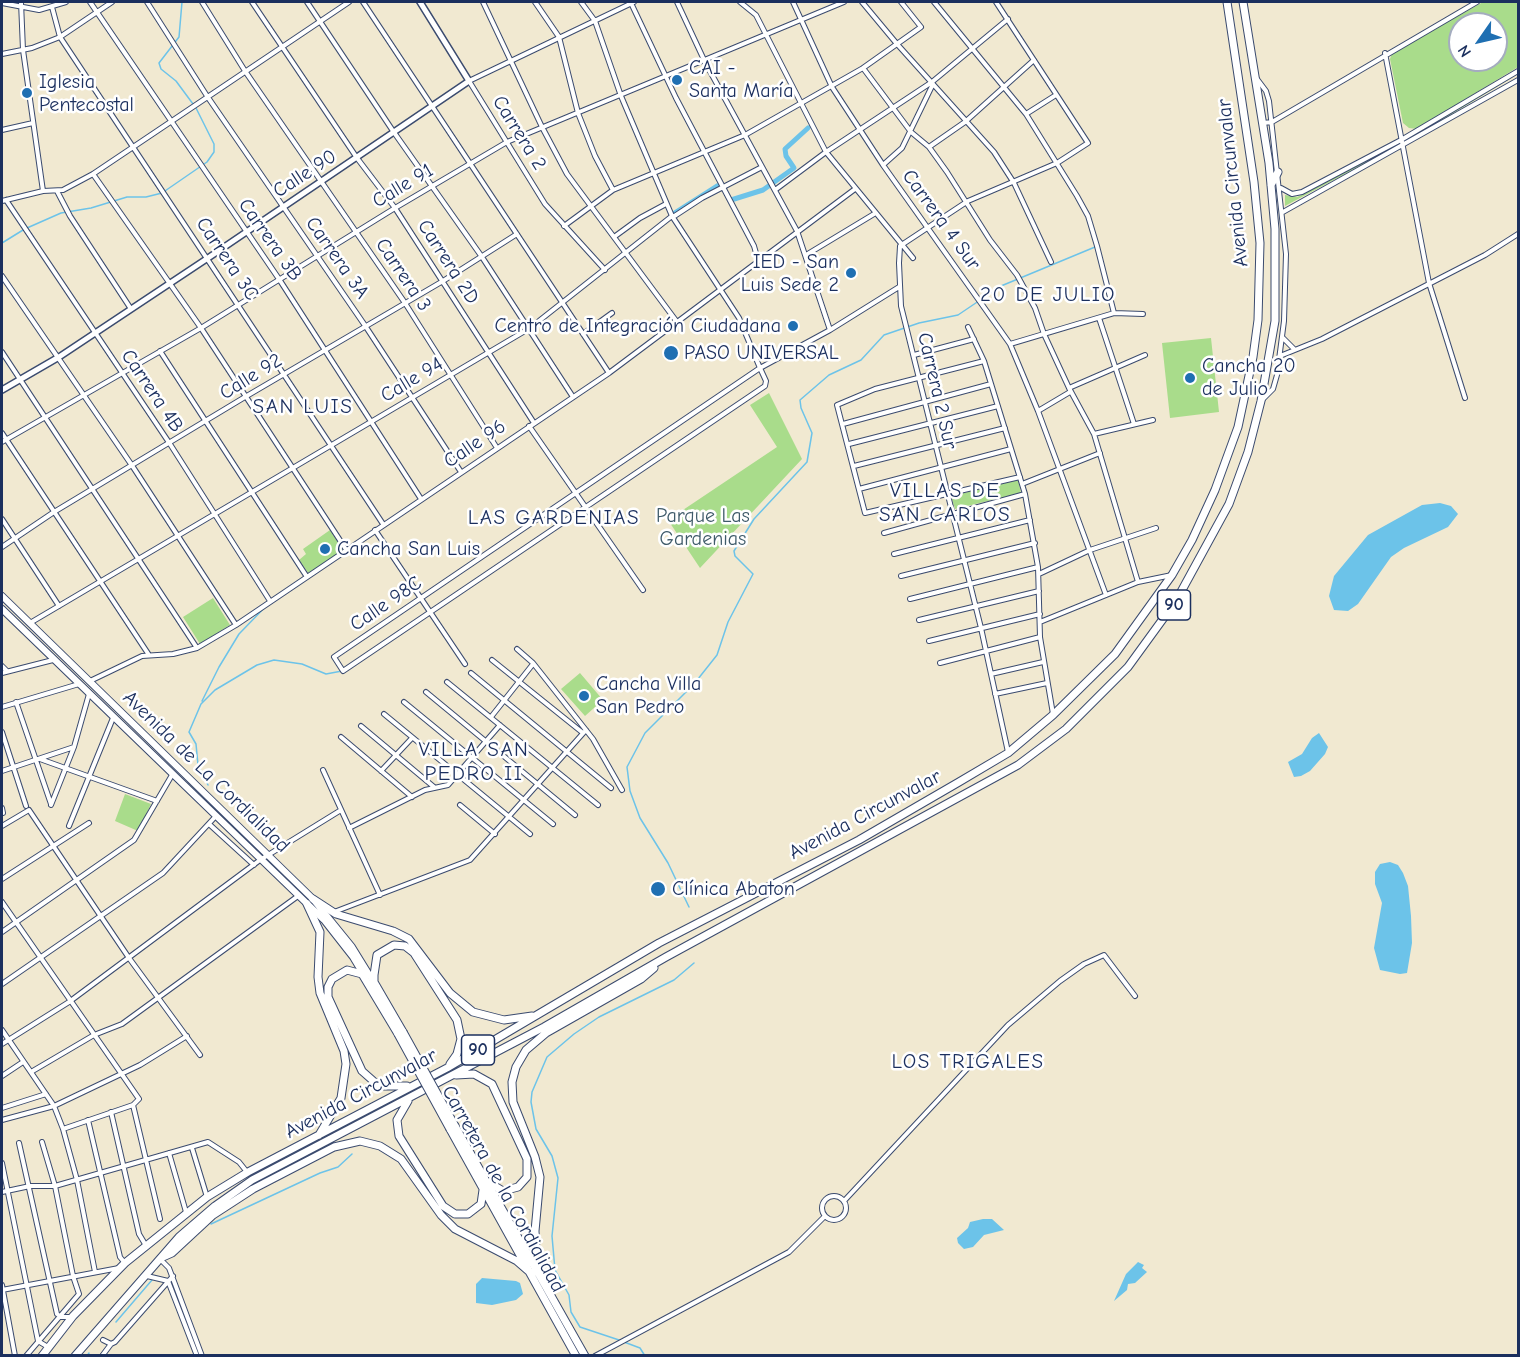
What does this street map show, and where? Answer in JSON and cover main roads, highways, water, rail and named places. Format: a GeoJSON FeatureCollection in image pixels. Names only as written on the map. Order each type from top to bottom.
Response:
{"type":"FeatureCollection","features":[{"type":"Feature","properties":{"kind":"highway","name":"Avenida Circunvalar"},"geometry":{"type":"LineString","coordinates":[[42,1356],[73,1316],[123,1265],[145,1244],[207,1197],[248,1172],[447,1068],[659,943],[859,840],[1008,753],[1053,715],[1115,654],[1172,575],[1192,540],[1215,490],[1238,427],[1258,320],[1260,243],[1254,182],[1227,2]]}},
{"type":"Feature","properties":{"kind":"highway","name":"Avenida Circunvalar"},"geometry":{"type":"LineString","coordinates":[[75,1356],[179,1237],[215,1206],[252,1180],[544,1027],[666,957],[1018,765],[1066,729],[1128,667],[1176,601],[1229,504],[1261,401],[1275,321],[1276,256],[1271,185],[1261,107],[1243,2]]}},
{"type":"Feature","properties":{"kind":"highway"},"geometry":{"type":"LineString","coordinates":[[1271,185],[1278,172]]}},
{"type":"Feature","properties":{"kind":"highway"},"geometry":{"type":"LineString","coordinates":[[1238,427],[1253,432]]}},
{"type":"Feature","properties":{"kind":"highway"},"geometry":{"type":"LineString","coordinates":[[310,902],[333,913],[393,931],[409,939],[450,993],[473,1012],[504,1020],[540,1014]]}},
{"type":"Feature","properties":{"kind":"highway"},"geometry":{"type":"LineString","coordinates":[[310,902],[320,932],[319,990],[346,1064],[341,1098],[319,1135]]}},
{"type":"Feature","properties":{"kind":"highway"},"geometry":{"type":"LineString","coordinates":[[374,982],[375,961],[384,949],[401,945],[414,953],[460,1027],[459,1047],[447,1068]]}},
{"type":"Feature","properties":{"kind":"highway"},"geometry":{"type":"LineString","coordinates":[[534,1272],[540,1177],[535,1157],[513,1102],[512,1082],[516,1067],[526,1050],[546,1033],[641,980],[666,957]]}},
{"type":"Feature","properties":{"kind":"highway"},"geometry":{"type":"LineString","coordinates":[[365,977],[353,970],[342,971],[332,979],[327,990],[329,1001],[353,1054],[364,1074],[376,1085],[392,1088],[415,1085]]}},
{"type":"Feature","properties":{"kind":"highway","name":"Carretera de la Cordialidad"},"geometry":{"type":"LineString","coordinates":[[365,977],[401,1033]]}},
{"type":"Feature","properties":{"kind":"highway","name":"Carretera de la Cordialidad"},"geometry":{"type":"LineString","coordinates":[[374,982],[534,1272],[585,1356]]}},
{"type":"Feature","properties":{"kind":"highway"},"geometry":{"type":"LineString","coordinates":[[448,1077],[471,1073],[482,1076],[492,1083],[527,1159],[526,1177],[515,1189],[500,1190],[481,1178]]}},
{"type":"Feature","properties":{"kind":"highway"},"geometry":{"type":"LineString","coordinates":[[419,1093],[399,1112],[398,1132],[404,1146],[443,1206],[459,1215],[474,1211],[481,1204],[484,1194],[481,1178]]}},
{"type":"Feature","properties":{"kind":"highway"},"geometry":{"type":"LineString","coordinates":[[283,1163],[309,1159],[329,1139]]}},
{"type":"Feature","properties":{"kind":"highway"},"geometry":{"type":"LineString","coordinates":[[160,1258],[172,1254],[232,1202],[309,1159],[353,1141],[365,1141],[384,1148],[406,1165],[451,1226],[534,1272]]}},
{"type":"Feature","properties":{"kind":"highway","name":"Carretera de la Cordialidad"},"geometry":{"type":"LineString","coordinates":[[534,1272],[576,1356]]}},
{"type":"Feature","properties":{"kind":"main road","name":"Avenida de La Cordialidad"},"geometry":{"type":"LineString","coordinates":[[2,596],[268,855],[352,947],[374,982]]}},
{"type":"Feature","properties":{"kind":"main road","name":"Avenida de La Cordialidad"},"geometry":{"type":"LineString","coordinates":[[2,609],[215,817],[257,863],[298,896],[310,902],[340,938],[365,977]]}},
{"type":"Feature","properties":{"kind":"water"},"geometry":{"type":"Polygon","coordinates":[[[1440,503],[1451,506],[1458,514],[1448,527],[1404,548],[1391,557],[1358,604],[1348,611],[1334,610],[1329,596],[1334,576],[1368,535],[1422,505],[1440,503]]]}},
{"type":"Feature","properties":{"kind":"water"},"geometry":{"type":"Polygon","coordinates":[[[1319,733],[1328,747],[1325,754],[1310,771],[1294,777],[1288,762],[1302,754],[1312,738],[1319,733]]]}},
{"type":"Feature","properties":{"kind":"water"},"geometry":{"type":"Polygon","coordinates":[[[1390,862],[1398,865],[1403,873],[1408,886],[1411,916],[1412,943],[1407,973],[1400,974],[1380,970],[1374,948],[1382,903],[1375,884],[1375,872],[1380,864],[1390,862]]]}},
{"type":"Feature","properties":{"kind":"water"},"geometry":{"type":"Polygon","coordinates":[[[992,1219],[1004,1230],[984,1235],[973,1247],[964,1249],[958,1243],[957,1238],[968,1228],[970,1222],[992,1219]]]}},
{"type":"Feature","properties":{"kind":"water"},"geometry":{"type":"Polygon","coordinates":[[[1138,1262],[1144,1265],[1142,1268],[1147,1272],[1135,1283],[1128,1284],[1127,1290],[1114,1301],[1126,1274],[1138,1262]]]}},
{"type":"Feature","properties":{"kind":"water"},"geometry":{"type":"Polygon","coordinates":[[[482,1278],[516,1281],[520,1283],[523,1294],[516,1300],[492,1305],[476,1303],[476,1284],[482,1278]]]}},
{"type":"Feature","properties":{"kind":"waterway"},"geometry":{"type":"LineString","coordinates":[[182,2],[179,37],[159,63],[161,69],[176,81],[193,104]]}},
{"type":"Feature","properties":{"kind":"waterway"},"geometry":{"type":"LineString","coordinates":[[27,228],[61,213],[91,208],[127,197],[146,197],[162,193],[207,162],[214,152],[214,144],[196,108]]}},
{"type":"Feature","properties":{"kind":"waterway"},"geometry":{"type":"LineString","coordinates":[[731,200],[763,190],[794,168],[786,156],[785,149],[808,128]]}},
{"type":"Feature","properties":{"kind":"waterway"},"geometry":{"type":"LineString","coordinates":[[673,214],[717,186]]}},
{"type":"Feature","properties":{"kind":"waterway"},"geometry":{"type":"LineString","coordinates":[[2,243],[23,230]]}},
{"type":"Feature","properties":{"kind":"waterway"},"geometry":{"type":"LineString","coordinates":[[689,907],[668,863],[640,818],[630,791],[627,767],[645,733],[694,684],[717,655],[728,622],[753,574],[735,556],[734,551],[754,519],[807,462],[812,433],[800,400],[829,375],[861,360],[884,335],[919,323],[958,315],[1001,286],[1095,247]]}},
{"type":"Feature","properties":{"kind":"waterway"},"geometry":{"type":"LineString","coordinates":[[202,701],[239,634],[268,604]]}},
{"type":"Feature","properties":{"kind":"waterway"},"geometry":{"type":"LineString","coordinates":[[208,785],[198,765],[196,744],[189,732],[201,704],[215,690],[257,665],[274,660],[302,664],[326,674],[342,671]]}},
{"type":"Feature","properties":{"kind":"waterway"},"geometry":{"type":"LineString","coordinates":[[619,1340],[580,1327],[571,1312],[569,1295],[555,1270],[552,1236],[558,1178],[552,1156],[536,1129],[531,1102],[532,1092],[547,1057],[574,1034],[599,1017],[674,980],[694,963]]}},
{"type":"Feature","properties":{"kind":"waterway"},"geometry":{"type":"LineString","coordinates":[[211,1224],[320,1173],[338,1167],[352,1154]]}},
{"type":"Feature","properties":{"kind":"waterway"},"geometry":{"type":"LineString","coordinates":[[116,1322],[152,1280]]}},
{"type":"Feature","properties":{"kind":"waterway"},"geometry":{"type":"LineString","coordinates":[[624,1342],[640,1348],[645,1356]]}},
{"type":"Feature","properties":{"kind":"place","name":"CAI - Santa María"},"geometry":{"type":"Point","coordinates":[677,80]}},
{"type":"Feature","properties":{"kind":"place","name":"Iglesia Pentecostal"},"geometry":{"type":"Point","coordinates":[27,93]}},
{"type":"Feature","properties":{"kind":"place","name":"IED - San Luis Sede 2"},"geometry":{"type":"Point","coordinates":[851,273]}},
{"type":"Feature","properties":{"kind":"place","name":"Centro de Integración Ciudadana"},"geometry":{"type":"Point","coordinates":[793,326]}},
{"type":"Feature","properties":{"kind":"place","name":"PASO UNIVERSAL"},"geometry":{"type":"Point","coordinates":[671,353]}},
{"type":"Feature","properties":{"kind":"place","name":"Cancha 20 de Julio"},"geometry":{"type":"Point","coordinates":[1190,378]}},
{"type":"Feature","properties":{"kind":"place","name":"Cancha San Luis"},"geometry":{"type":"Point","coordinates":[325,549]}},
{"type":"Feature","properties":{"kind":"place","name":"Cancha Villa San Pedro"},"geometry":{"type":"Point","coordinates":[584,696]}},
{"type":"Feature","properties":{"kind":"place","name":"Clínica Abaton"},"geometry":{"type":"Point","coordinates":[658,889]}},
{"type":"Feature","properties":{"kind":"district","name":"20 DE JULIO"},"geometry":{"type":"Point","coordinates":[1048,295]}},
{"type":"Feature","properties":{"kind":"district","name":"SAN LUIS"},"geometry":{"type":"Point","coordinates":[303,407]}},
{"type":"Feature","properties":{"kind":"district","name":"VILLAS DE SAN CARLOS"},"geometry":{"type":"Point","coordinates":[945,503]}},
{"type":"Feature","properties":{"kind":"district","name":"LAS GARDENIAS"},"geometry":{"type":"Point","coordinates":[554,518]}},
{"type":"Feature","properties":{"kind":"district","name":"VILLA SAN PEDRO II"},"geometry":{"type":"Point","coordinates":[474,762]}},
{"type":"Feature","properties":{"kind":"district","name":"LOS TRIGALES"},"geometry":{"type":"Point","coordinates":[968,1062]}},
{"type":"Feature","properties":{"kind":"park label","name":"Parque Las Gardenias"},"geometry":{"type":"Point","coordinates":[703,528]}}]}
